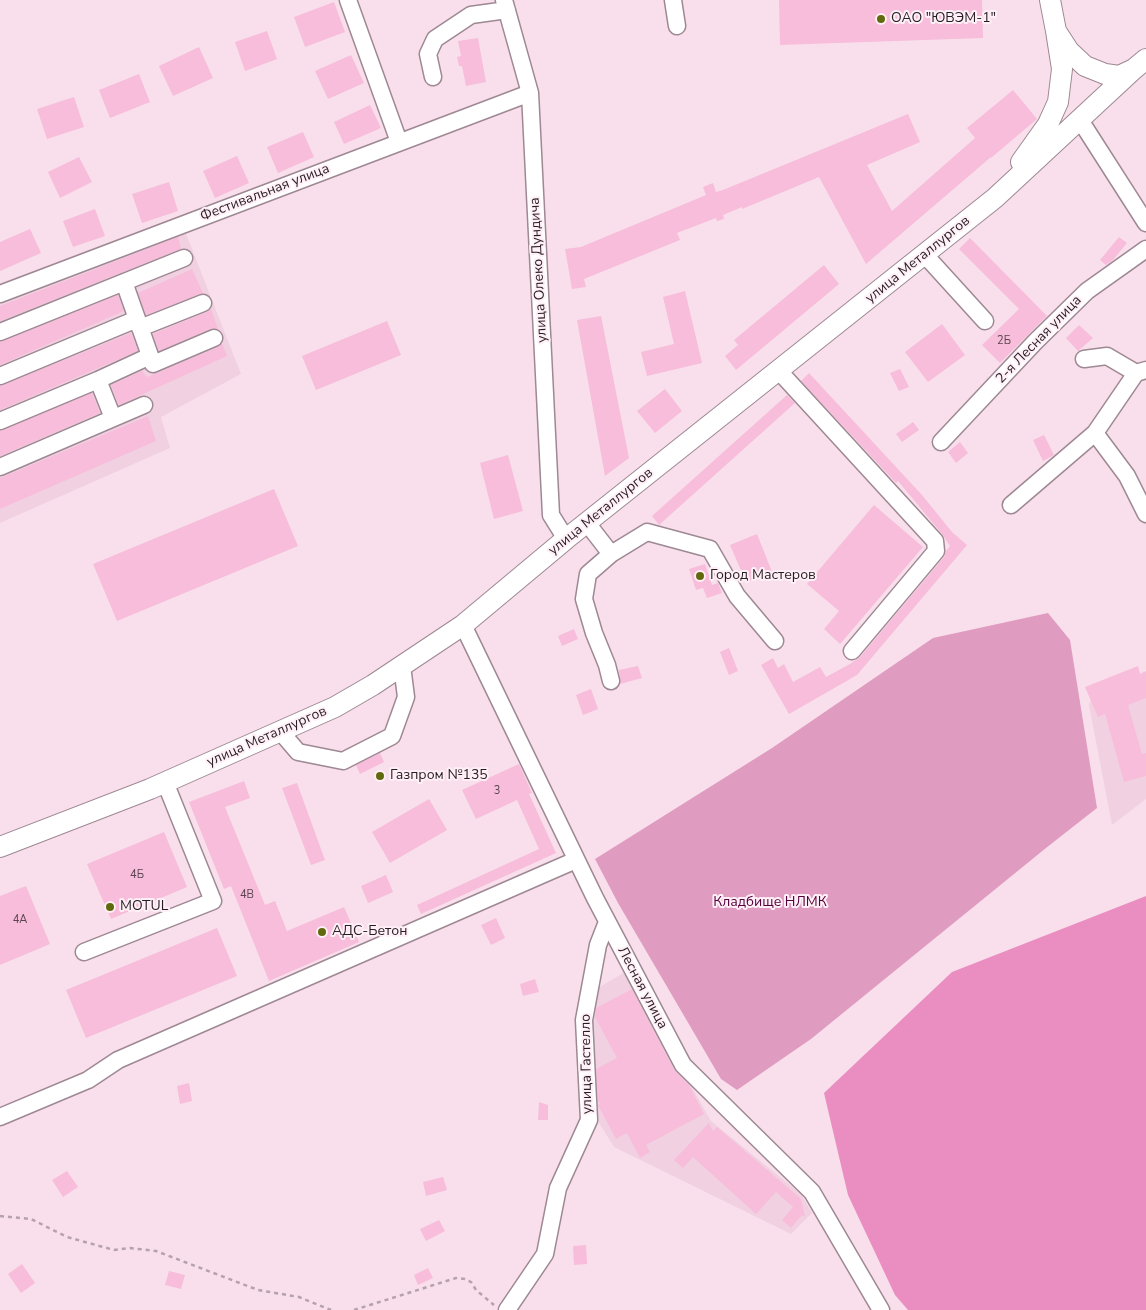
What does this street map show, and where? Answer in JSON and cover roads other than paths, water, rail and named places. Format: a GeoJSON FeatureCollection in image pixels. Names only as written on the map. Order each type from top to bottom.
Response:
{"type":"FeatureCollection","features":[{"type":"Feature","properties":{"kind":"main road"},"geometry":{"type":"LineString","coordinates":[[1054,12],[1069,51],[1085,66],[1105,74],[1119,76],[1140,64]]}},
{"type":"Feature","properties":{"kind":"main road"},"geometry":{"type":"LineString","coordinates":[[995,198],[1048,124],[1058,102],[1062,69],[1054,12]]}},
{"type":"Feature","properties":{"kind":"main road","name":"улица Металлургов"},"geometry":{"type":"LineString","coordinates":[[0,847],[165,782],[334,707],[373,685],[463,625],[566,539],[995,198],[1140,64]]}},
{"type":"Feature","properties":{"kind":"street"},"geometry":{"type":"LineString","coordinates":[[348,0],[399,142]]}},
{"type":"Feature","properties":{"kind":"street"},"geometry":{"type":"LineString","coordinates":[[673,0],[677,26]]}},
{"type":"Feature","properties":{"kind":"street"},"geometry":{"type":"LineString","coordinates":[[433,77],[428,54],[435,39],[471,15],[506,5]]}},
{"type":"Feature","properties":{"kind":"street","name":"улица Олеко Дундича"},"geometry":{"type":"LineString","coordinates":[[506,5],[530,93],[551,515],[566,539]]}},
{"type":"Feature","properties":{"kind":"street","name":"Фестивальная улица"},"geometry":{"type":"LineString","coordinates":[[0,294],[530,93]]}},
{"type":"Feature","properties":{"kind":"street"},"geometry":{"type":"LineString","coordinates":[[1080,120],[1146,223]]}},
{"type":"Feature","properties":{"kind":"street","name":"2-я Лесная улица"},"geometry":{"type":"LineString","coordinates":[[941,442],[1035,342],[1087,291],[1146,249]]}},
{"type":"Feature","properties":{"kind":"street"},"geometry":{"type":"LineString","coordinates":[[924,255],[985,321]]}},
{"type":"Feature","properties":{"kind":"street"},"geometry":{"type":"LineString","coordinates":[[0,332],[184,258]]}},
{"type":"Feature","properties":{"kind":"street"},"geometry":{"type":"LineString","coordinates":[[124,282],[153,364],[214,338]]}},
{"type":"Feature","properties":{"kind":"street"},"geometry":{"type":"LineString","coordinates":[[0,376],[139,324],[203,303]]}},
{"type":"Feature","properties":{"kind":"street"},"geometry":{"type":"LineString","coordinates":[[0,421],[150,356]]}},
{"type":"Feature","properties":{"kind":"street"},"geometry":{"type":"LineString","coordinates":[[1011,504],[1094,433],[1141,371],[1107,356],[1084,359]]}},
{"type":"Feature","properties":{"kind":"street"},"geometry":{"type":"LineString","coordinates":[[778,370],[935,541],[936,551],[852,651]]}},
{"type":"Feature","properties":{"kind":"street"},"geometry":{"type":"LineString","coordinates":[[98,380],[112,418]]}},
{"type":"Feature","properties":{"kind":"street"},"geometry":{"type":"LineString","coordinates":[[0,467],[144,405]]}},
{"type":"Feature","properties":{"kind":"street"},"geometry":{"type":"LineString","coordinates":[[1094,433],[1128,476],[1146,514]]}},
{"type":"Feature","properties":{"kind":"street"},"geometry":{"type":"LineString","coordinates":[[587,523],[611,554]]}},
{"type":"Feature","properties":{"kind":"street"},"geometry":{"type":"LineString","coordinates":[[611,681],[584,599],[588,574],[611,554],[647,532],[710,549],[737,596],[775,641]]}},
{"type":"Feature","properties":{"kind":"street","name":"Лесная улица"},"geometry":{"type":"LineString","coordinates":[[463,625],[576,860],[683,1065],[812,1192],[881,1310]]}},
{"type":"Feature","properties":{"kind":"street"},"geometry":{"type":"LineString","coordinates":[[280,731],[298,752],[343,761],[392,736],[406,697],[402,666]]}},
{"type":"Feature","properties":{"kind":"street"},"geometry":{"type":"LineString","coordinates":[[84,952],[213,901],[165,782]]}},
{"type":"Feature","properties":{"kind":"street"},"geometry":{"type":"LineString","coordinates":[[0,1117],[88,1080],[118,1060],[576,860]]}},
{"type":"Feature","properties":{"kind":"street","name":"улица Гастелло"},"geometry":{"type":"LineString","coordinates":[[507,1310],[545,1254],[558,1188],[589,1120],[584,1020],[598,945],[607,922]]}},
{"type":"Feature","properties":{"kind":"place","name":"ОАО \"ЮВЭМ-1\""},"geometry":{"type":"Point","coordinates":[881,19]}},
{"type":"Feature","properties":{"kind":"place","name":"Город Мастеров"},"geometry":{"type":"Point","coordinates":[700,576]}},
{"type":"Feature","properties":{"kind":"place","name":"Газпром №135"},"geometry":{"type":"Point","coordinates":[380,776]}},
{"type":"Feature","properties":{"kind":"place","name":"MOTUL"},"geometry":{"type":"Point","coordinates":[110,907]}},
{"type":"Feature","properties":{"kind":"place","name":"АДС-Бетон"},"geometry":{"type":"Point","coordinates":[322,932]}},
{"type":"Feature","properties":{"kind":"park label","name":"Кладбище НЛМК"},"geometry":{"type":"Point","coordinates":[770,903]}}]}
